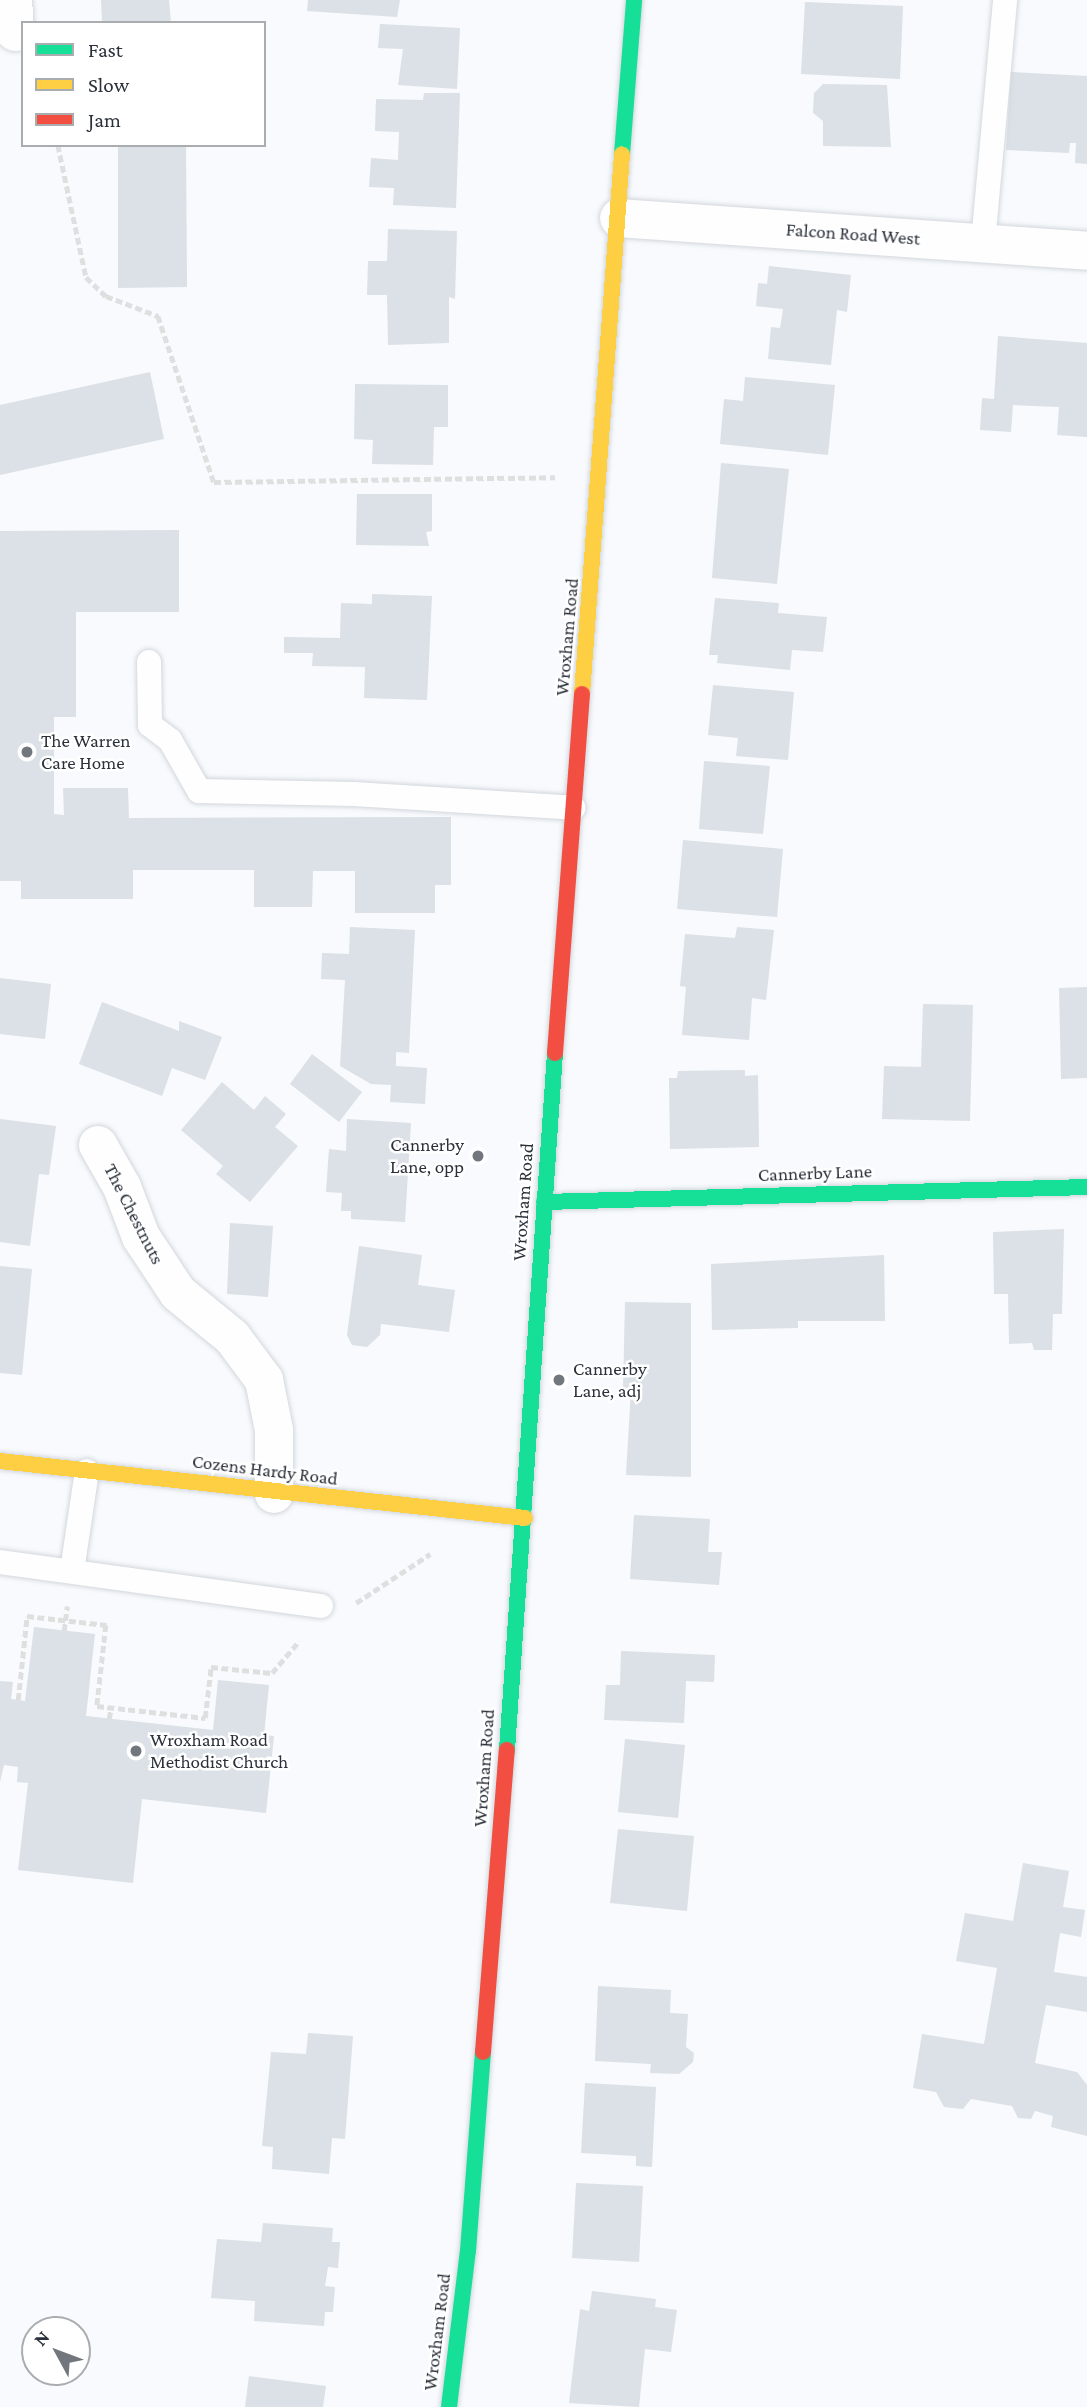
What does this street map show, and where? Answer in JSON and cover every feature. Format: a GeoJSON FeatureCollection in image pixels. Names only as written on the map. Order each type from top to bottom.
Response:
{"type":"FeatureCollection","features":[{"type":"Feature","properties":{"kind":"main road","name":"Wroxham Road"},"geometry":{"type":"LineString","coordinates":[[449,2407],[468,2251],[525,1517],[544,1202],[601,477],[634,0]]}},
{"type":"Feature","properties":{"kind":"main road","name":"Cannerby Lane"},"geometry":{"type":"LineString","coordinates":[[544,1202],[1087,1186]]}},
{"type":"Feature","properties":{"kind":"main road","name":"Cozens Hardy Road"},"geometry":{"type":"LineString","coordinates":[[0,1461],[274,1494],[525,1517]]}},
{"type":"Feature","properties":{"kind":"street","name":"Falcon Road West"},"geometry":{"type":"LineString","coordinates":[[619,218],[1087,251]]}},
{"type":"Feature","properties":{"kind":"street","name":"The Chestnuts"},"geometry":{"type":"LineString","coordinates":[[98,1145],[122,1187],[141,1237],[178,1293],[232,1337],[264,1380],[274,1430],[274,1494]]}},
{"type":"Feature","properties":{"kind":"lane"},"geometry":{"type":"LineString","coordinates":[[983,243],[1005,0]]}},
{"type":"Feature","properties":{"kind":"lane"},"geometry":{"type":"LineString","coordinates":[[149,662],[150,725],[170,740],[199,792],[354,794],[574,808]]}},
{"type":"Feature","properties":{"kind":"lane"},"geometry":{"type":"LineString","coordinates":[[72,1571],[87,1471]]}},
{"type":"Feature","properties":{"kind":"lane"},"geometry":{"type":"LineString","coordinates":[[0,1562],[321,1606]]}},
{"type":"Feature","properties":{"kind":"path"},"geometry":{"type":"LineString","coordinates":[[58,147],[86,277],[106,296],[158,316],[214,482],[601,477]]}},
{"type":"Feature","properties":{"kind":"path"},"geometry":{"type":"LineString","coordinates":[[354,1605],[437,1550]]}},
{"type":"Feature","properties":{"kind":"path"},"geometry":{"type":"LineString","coordinates":[[18,1700],[27,1616],[106,1625],[97,1706],[205,1718],[211,1667],[272,1672],[290,1646],[312,1633]]}},
{"type":"Feature","properties":{"kind":"path"},"geometry":{"type":"LineString","coordinates":[[109,1718],[111,1708]]}},
{"type":"Feature","properties":{"kind":"building"},"geometry":{"type":"Polygon","coordinates":[[[101,0],[169,0],[171,21],[102,21],[101,0]]]}},
{"type":"Feature","properties":{"kind":"building"},"geometry":{"type":"Polygon","coordinates":[[[308,0],[400,0],[397,17],[307,11],[308,0]]]}},
{"type":"Feature","properties":{"kind":"building"},"geometry":{"type":"Polygon","coordinates":[[[805,2],[903,6],[900,79],[801,74],[805,2]]]}},
{"type":"Feature","properties":{"kind":"building"},"geometry":{"type":"Polygon","coordinates":[[[380,24],[460,28],[457,89],[398,85],[403,49],[378,48],[380,24]]]}},
{"type":"Feature","properties":{"kind":"building"},"geometry":{"type":"Polygon","coordinates":[[[1011,72],[1087,76],[1087,164],[1075,163],[1076,143],[1070,143],[1069,153],[1006,150],[1011,72]]]}},
{"type":"Feature","properties":{"kind":"building"},"geometry":{"type":"Polygon","coordinates":[[[823,84],[887,85],[891,147],[823,146],[823,121],[813,113],[814,93],[823,84]]]}},
{"type":"Feature","properties":{"kind":"building"},"geometry":{"type":"Polygon","coordinates":[[[424,93],[460,93],[456,208],[393,205],[394,188],[369,187],[371,158],[398,160],[399,132],[375,131],[376,99],[423,100],[424,93]]]}},
{"type":"Feature","properties":{"kind":"building"},"geometry":{"type":"Polygon","coordinates":[[[118,147],[186,147],[187,287],[118,288],[118,147]]]}},
{"type":"Feature","properties":{"kind":"building"},"geometry":{"type":"Polygon","coordinates":[[[388,229],[457,231],[455,299],[449,297],[449,343],[388,345],[387,295],[367,295],[368,261],[387,261],[388,229]]]}},
{"type":"Feature","properties":{"kind":"building"},"geometry":{"type":"Polygon","coordinates":[[[769,266],[851,275],[847,312],[837,310],[831,365],[768,359],[771,327],[780,328],[783,309],[756,306],[758,283],[767,284],[769,266]]]}},
{"type":"Feature","properties":{"kind":"building"},"geometry":{"type":"Polygon","coordinates":[[[998,336],[1087,343],[1087,437],[1057,435],[1059,407],[1013,405],[1011,432],[980,430],[982,398],[994,399],[998,336]]]}},
{"type":"Feature","properties":{"kind":"building"},"geometry":{"type":"Polygon","coordinates":[[[150,372],[164,439],[0,475],[0,405],[150,372]]]}},
{"type":"Feature","properties":{"kind":"building"},"geometry":{"type":"Polygon","coordinates":[[[745,377],[835,385],[828,455],[720,444],[724,399],[743,401],[745,377]]]}},
{"type":"Feature","properties":{"kind":"building"},"geometry":{"type":"Polygon","coordinates":[[[355,384],[448,385],[448,427],[434,427],[433,465],[372,464],[373,440],[354,439],[355,384]]]}},
{"type":"Feature","properties":{"kind":"building"},"geometry":{"type":"Polygon","coordinates":[[[721,463],[789,469],[777,584],[712,578],[721,463]]]}},
{"type":"Feature","properties":{"kind":"building"},"geometry":{"type":"Polygon","coordinates":[[[357,494],[432,494],[432,531],[426,532],[429,546],[356,545],[357,494]]]}},
{"type":"Feature","properties":{"kind":"building","name":"The Warren Care Home"},"geometry":{"type":"Polygon","coordinates":[[[179,530],[179,612],[76,612],[76,717],[54,717],[54,814],[64,815],[63,788],[128,788],[129,818],[451,817],[451,885],[435,885],[435,913],[355,913],[355,871],[313,871],[312,907],[254,907],[254,870],[133,870],[133,899],[21,899],[21,881],[0,881],[0,531],[179,530]]]}},
{"type":"Feature","properties":{"kind":"building"},"geometry":{"type":"Polygon","coordinates":[[[372,594],[432,596],[427,700],[364,698],[365,667],[312,666],[313,653],[284,653],[284,637],[340,638],[341,603],[372,604],[372,594]]]}},
{"type":"Feature","properties":{"kind":"building"},"geometry":{"type":"Polygon","coordinates":[[[715,598],[779,603],[778,613],[827,617],[823,652],[792,650],[790,670],[717,663],[718,655],[709,655],[715,598]]]}},
{"type":"Feature","properties":{"kind":"building"},"geometry":{"type":"Polygon","coordinates":[[[713,685],[794,692],[788,760],[736,756],[738,738],[708,735],[713,685]]]}},
{"type":"Feature","properties":{"kind":"building"},"geometry":{"type":"Polygon","coordinates":[[[704,761],[770,766],[763,834],[699,829],[704,761]]]}},
{"type":"Feature","properties":{"kind":"building"},"geometry":{"type":"Polygon","coordinates":[[[683,840],[783,849],[777,917],[677,909],[683,840]]]}},
{"type":"Feature","properties":{"kind":"building"},"geometry":{"type":"Polygon","coordinates":[[[350,927],[415,930],[409,1053],[396,1052],[396,1066],[427,1068],[425,1104],[390,1102],[391,1085],[371,1084],[340,1066],[345,980],[321,979],[322,953],[349,954],[350,927]]]}},
{"type":"Feature","properties":{"kind":"building"},"geometry":{"type":"Polygon","coordinates":[[[737,927],[774,930],[766,1000],[752,998],[749,1040],[682,1035],[686,987],[680,986],[685,934],[735,938],[737,927]]]}},
{"type":"Feature","properties":{"kind":"building"},"geometry":{"type":"Polygon","coordinates":[[[0,978],[51,984],[45,1039],[0,1034],[0,978]]]}},
{"type":"Feature","properties":{"kind":"building"},"geometry":{"type":"Polygon","coordinates":[[[1087,987],[1087,1078],[1061,1079],[1059,988],[1087,987]]]}},
{"type":"Feature","properties":{"kind":"building"},"geometry":{"type":"Polygon","coordinates":[[[102,1002],[179,1031],[179,1021],[222,1037],[205,1080],[172,1068],[162,1096],[79,1064],[102,1002]]]}},
{"type":"Feature","properties":{"kind":"building"},"geometry":{"type":"Polygon","coordinates":[[[923,1004],[973,1005],[970,1121],[882,1119],[884,1066],[921,1067],[923,1004]]]}},
{"type":"Feature","properties":{"kind":"building"},"geometry":{"type":"Polygon","coordinates":[[[312,1054],[362,1092],[339,1122],[290,1084],[312,1054]]]}},
{"type":"Feature","properties":{"kind":"building"},"geometry":{"type":"Polygon","coordinates":[[[745,1070],[745,1076],[758,1075],[759,1147],[670,1149],[669,1078],[677,1078],[678,1071],[745,1070]]]}},
{"type":"Feature","properties":{"kind":"building"},"geometry":{"type":"Polygon","coordinates":[[[222,1082],[254,1110],[265,1096],[286,1114],[275,1127],[298,1146],[250,1202],[216,1174],[223,1166],[181,1130],[222,1082]]]}},
{"type":"Feature","properties":{"kind":"building"},"geometry":{"type":"Polygon","coordinates":[[[0,1119],[56,1126],[49,1175],[39,1174],[30,1246],[0,1242],[0,1119]]]}},
{"type":"Feature","properties":{"kind":"building"},"geometry":{"type":"Polygon","coordinates":[[[347,1119],[411,1123],[405,1222],[351,1219],[351,1211],[341,1211],[342,1193],[326,1192],[329,1149],[346,1151],[347,1119]]]}},
{"type":"Feature","properties":{"kind":"building"},"geometry":{"type":"Polygon","coordinates":[[[230,1223],[273,1226],[268,1297],[227,1294],[230,1223]]]}},
{"type":"Feature","properties":{"kind":"building"},"geometry":{"type":"Polygon","coordinates":[[[1064,1229],[1062,1314],[1053,1314],[1052,1350],[1034,1350],[1032,1343],[1009,1344],[1008,1294],[994,1294],[993,1232],[1064,1229]]]}},
{"type":"Feature","properties":{"kind":"building"},"geometry":{"type":"Polygon","coordinates":[[[359,1246],[422,1255],[418,1285],[455,1290],[449,1332],[381,1324],[380,1335],[367,1347],[352,1345],[347,1335],[359,1246]]]}},
{"type":"Feature","properties":{"kind":"building"},"geometry":{"type":"Polygon","coordinates":[[[884,1255],[885,1321],[798,1321],[798,1328],[712,1330],[711,1264],[884,1255]]]}},
{"type":"Feature","properties":{"kind":"building"},"geometry":{"type":"Polygon","coordinates":[[[0,1266],[32,1269],[22,1375],[0,1373],[0,1266]]]}},
{"type":"Feature","properties":{"kind":"building"},"geometry":{"type":"Polygon","coordinates":[[[625,1302],[691,1303],[691,1477],[626,1475],[631,1389],[623,1388],[625,1302]]]}},
{"type":"Feature","properties":{"kind":"building"},"geometry":{"type":"Polygon","coordinates":[[[634,1515],[710,1519],[708,1552],[722,1552],[719,1585],[630,1579],[634,1515]]]}},
{"type":"Feature","properties":{"kind":"building","name":"Wroxham Road Methodist Church"},"geometry":{"type":"Polygon","coordinates":[[[34,1627],[95,1634],[86,1716],[213,1730],[218,1680],[269,1685],[264,1735],[274,1736],[266,1813],[142,1799],[133,1883],[18,1870],[28,1783],[17,1782],[18,1767],[4,1765],[0,1782],[0,1681],[13,1682],[11,1699],[25,1701],[34,1627]]]}},
{"type":"Feature","properties":{"kind":"building"},"geometry":{"type":"Polygon","coordinates":[[[621,1651],[715,1655],[714,1682],[686,1681],[684,1723],[604,1720],[606,1685],[620,1685],[621,1651]]]}},
{"type":"Feature","properties":{"kind":"building"},"geometry":{"type":"Polygon","coordinates":[[[625,1739],[685,1745],[678,1818],[618,1812],[625,1739]]]}},
{"type":"Feature","properties":{"kind":"building"},"geometry":{"type":"Polygon","coordinates":[[[618,1829],[694,1836],[687,1911],[610,1903],[618,1829]]]}},
{"type":"Feature","properties":{"kind":"building"},"geometry":{"type":"Polygon","coordinates":[[[1023,1863],[1069,1871],[1063,1907],[1085,1910],[1081,1937],[1060,1933],[1054,1972],[1087,1977],[1087,2012],[1046,2005],[1035,2063],[1077,2072],[1087,2085],[1087,2136],[1051,2127],[1053,2116],[1035,2111],[1031,2119],[1018,2118],[1012,2106],[971,2099],[963,2109],[944,2107],[936,2092],[913,2088],[922,2034],[984,2044],[997,1968],[956,1961],[965,1913],[1013,1921],[1023,1863]]]}},
{"type":"Feature","properties":{"kind":"building"},"geometry":{"type":"Polygon","coordinates":[[[598,1986],[671,1990],[670,2013],[688,2014],[686,2047],[694,2053],[693,2062],[679,2074],[650,2073],[651,2064],[595,2061],[598,1986]]]}},
{"type":"Feature","properties":{"kind":"building"},"geometry":{"type":"Polygon","coordinates":[[[308,2033],[353,2036],[345,2139],[332,2138],[329,2174],[272,2169],[273,2147],[262,2146],[271,2052],[306,2054],[308,2033]]]}},
{"type":"Feature","properties":{"kind":"building"},"geometry":{"type":"Polygon","coordinates":[[[585,2083],[656,2087],[652,2167],[636,2166],[636,2156],[581,2153],[585,2083]]]}},
{"type":"Feature","properties":{"kind":"building"},"geometry":{"type":"Polygon","coordinates":[[[576,2183],[643,2186],[639,2262],[572,2258],[576,2183]]]}},
{"type":"Feature","properties":{"kind":"building"},"geometry":{"type":"Polygon","coordinates":[[[263,2223],[333,2228],[332,2242],[340,2242],[338,2268],[328,2267],[325,2286],[335,2287],[333,2312],[325,2312],[324,2326],[254,2321],[255,2301],[211,2298],[217,2239],[261,2242],[263,2223]]]}},
{"type":"Feature","properties":{"kind":"building"},"geometry":{"type":"Polygon","coordinates":[[[592,2291],[656,2299],[655,2307],[677,2310],[671,2352],[645,2349],[639,2407],[569,2403],[580,2309],[589,2311],[592,2291]]]}},
{"type":"Feature","properties":{"kind":"building"},"geometry":{"type":"Polygon","coordinates":[[[249,2376],[326,2386],[323,2407],[245,2407],[249,2376]]]}},
{"type":"Feature","properties":{"kind":"traffic: fast"},"geometry":{"type":"LineString","coordinates":[[622,154],[634,0]]}},
{"type":"Feature","properties":{"kind":"traffic: fast"},"geometry":{"type":"LineString","coordinates":[[507,1750],[555,1053]]}},
{"type":"Feature","properties":{"kind":"traffic: fast"},"geometry":{"type":"LineString","coordinates":[[544,1202],[1087,1187]]}},
{"type":"Feature","properties":{"kind":"traffic: fast"},"geometry":{"type":"LineString","coordinates":[[449,2407],[468,2251],[483,2052]]}},
{"type":"Feature","properties":{"kind":"traffic: slow"},"geometry":{"type":"LineString","coordinates":[[582,694],[622,154]]}},
{"type":"Feature","properties":{"kind":"traffic: slow"},"geometry":{"type":"LineString","coordinates":[[0,1461],[525,1518]]}},
{"type":"Feature","properties":{"kind":"traffic: jam"},"geometry":{"type":"LineString","coordinates":[[555,1053],[582,694]]}},
{"type":"Feature","properties":{"kind":"traffic: jam"},"geometry":{"type":"LineString","coordinates":[[483,2052],[507,1750]]}},
{"type":"Feature","properties":{"kind":"place","name":"The Warren Care Home"},"geometry":{"type":"Point","coordinates":[27,752]}},
{"type":"Feature","properties":{"kind":"place","name":"Cannerby Lane, opp"},"geometry":{"type":"Point","coordinates":[478,1156]}},
{"type":"Feature","properties":{"kind":"place","name":"Cannerby Lane, adj"},"geometry":{"type":"Point","coordinates":[559,1380]}},
{"type":"Feature","properties":{"kind":"place","name":"Wroxham Road Methodist Church"},"geometry":{"type":"Point","coordinates":[136,1751]}}]}
